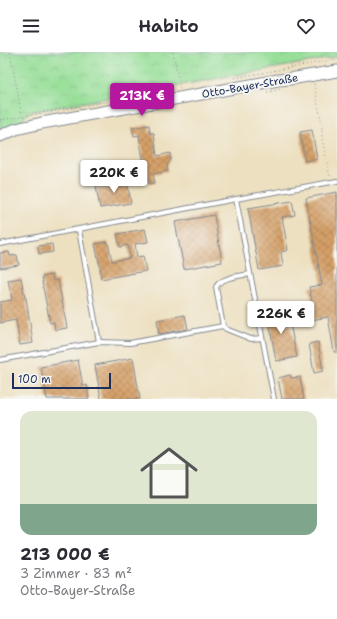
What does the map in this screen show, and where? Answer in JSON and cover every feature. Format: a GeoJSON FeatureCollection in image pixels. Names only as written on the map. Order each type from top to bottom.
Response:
{"type":"FeatureCollection","features":[{"type":"Feature","properties":{"kind":"street","name":"Otto-Bayer-Straße"},"geometry":{"type":"LineString","coordinates":[[0,136],[16,129],[42,123],[337,71]]}},
{"type":"Feature","properties":{"kind":"lane"},"geometry":{"type":"LineString","coordinates":[[0,244],[337,181]]}},
{"type":"Feature","properties":{"kind":"lane"},"geometry":{"type":"LineString","coordinates":[[236,199],[274,399]]}},
{"type":"Feature","properties":{"kind":"lane"},"geometry":{"type":"LineString","coordinates":[[79,230],[99,342]]}},
{"type":"Feature","properties":{"kind":"lane"},"geometry":{"type":"LineString","coordinates":[[250,274],[224,279],[218,283],[216,287],[223,326],[226,329],[251,339],[262,338]]}},
{"type":"Feature","properties":{"kind":"lane"},"geometry":{"type":"LineString","coordinates":[[0,360],[99,342],[130,344],[223,326]]}},
{"type":"Feature","properties":{"kind":"path"},"geometry":{"type":"LineString","coordinates":[[10,52],[22,116]]}},
{"type":"Feature","properties":{"kind":"path"},"geometry":{"type":"LineString","coordinates":[[174,52],[180,88]]}},
{"type":"Feature","properties":{"kind":"path"},"geometry":{"type":"LineString","coordinates":[[234,78],[337,59]]}},
{"type":"Feature","properties":{"kind":"path"},"geometry":{"type":"LineString","coordinates":[[312,75],[331,182]]}},
{"type":"Feature","properties":{"kind":"path"},"geometry":{"type":"LineString","coordinates":[[0,120],[141,95]]}},
{"type":"Feature","properties":{"kind":"green space"},"geometry":{"type":"Polygon","coordinates":[[[0,52],[337,52],[337,57],[29,112],[21,121],[0,130],[0,52]]]}},
{"type":"Feature","properties":{"kind":"building"},"geometry":{"type":"Polygon","coordinates":[[[149,125],[150,133],[154,133],[157,156],[170,153],[171,159],[167,165],[168,171],[153,174],[155,183],[149,184],[139,135],[134,136],[132,128],[149,125]]]}},
{"type":"Feature","properties":{"kind":"building"},"geometry":{"type":"Polygon","coordinates":[[[312,130],[317,159],[305,161],[300,132],[312,130]]]}},
{"type":"Feature","properties":{"kind":"building"},"geometry":{"type":"Polygon","coordinates":[[[127,181],[131,203],[100,208],[96,186],[127,181]]]}},
{"type":"Feature","properties":{"kind":"building"},"geometry":{"type":"Polygon","coordinates":[[[337,192],[337,352],[334,352],[328,317],[300,322],[299,313],[314,311],[309,287],[322,285],[306,198],[337,192]]]}},
{"type":"Feature","properties":{"kind":"building"},"geometry":{"type":"Polygon","coordinates":[[[292,201],[295,215],[282,217],[288,250],[281,252],[283,266],[259,270],[248,208],[292,201]]]}},
{"type":"Feature","properties":{"kind":"building"},"geometry":{"type":"Polygon","coordinates":[[[214,215],[222,262],[184,269],[175,222],[214,215]]]}},
{"type":"Feature","properties":{"kind":"building"},"geometry":{"type":"Polygon","coordinates":[[[145,229],[148,242],[135,244],[137,257],[143,256],[146,271],[101,279],[101,271],[95,244],[108,242],[112,261],[130,258],[128,245],[120,247],[117,234],[145,229]]]}},
{"type":"Feature","properties":{"kind":"building"},"geometry":{"type":"Polygon","coordinates":[[[52,244],[53,252],[39,254],[38,246],[52,244]]]}},
{"type":"Feature","properties":{"kind":"building"},"geometry":{"type":"Polygon","coordinates":[[[9,252],[10,256],[17,255],[19,265],[0,268],[0,253],[9,252]]]}},
{"type":"Feature","properties":{"kind":"building"},"geometry":{"type":"Polygon","coordinates":[[[52,275],[53,281],[58,280],[67,328],[55,330],[54,322],[50,323],[42,282],[42,277],[52,275]]]}},
{"type":"Feature","properties":{"kind":"building"},"geometry":{"type":"Polygon","coordinates":[[[21,278],[26,298],[33,343],[20,345],[16,320],[0,323],[0,302],[12,300],[8,280],[21,278]]]}},
{"type":"Feature","properties":{"kind":"building"},"geometry":{"type":"Polygon","coordinates":[[[282,307],[285,325],[290,324],[297,357],[276,361],[267,310],[282,307]]]}},
{"type":"Feature","properties":{"kind":"building"},"geometry":{"type":"Polygon","coordinates":[[[185,315],[188,329],[159,334],[157,320],[185,315]]]}},
{"type":"Feature","properties":{"kind":"building"},"geometry":{"type":"Polygon","coordinates":[[[318,342],[323,371],[314,373],[309,344],[318,342]]]}},
{"type":"Feature","properties":{"kind":"building"},"geometry":{"type":"Polygon","coordinates":[[[133,358],[140,399],[101,399],[95,365],[133,358]]]}},
{"type":"Feature","properties":{"kind":"building"},"geometry":{"type":"Polygon","coordinates":[[[78,360],[83,386],[87,385],[89,399],[47,399],[41,367],[78,360]]]}},
{"type":"Feature","properties":{"kind":"building"},"geometry":{"type":"Polygon","coordinates":[[[290,375],[291,378],[300,377],[304,399],[282,399],[278,378],[290,375]]]}}]}
